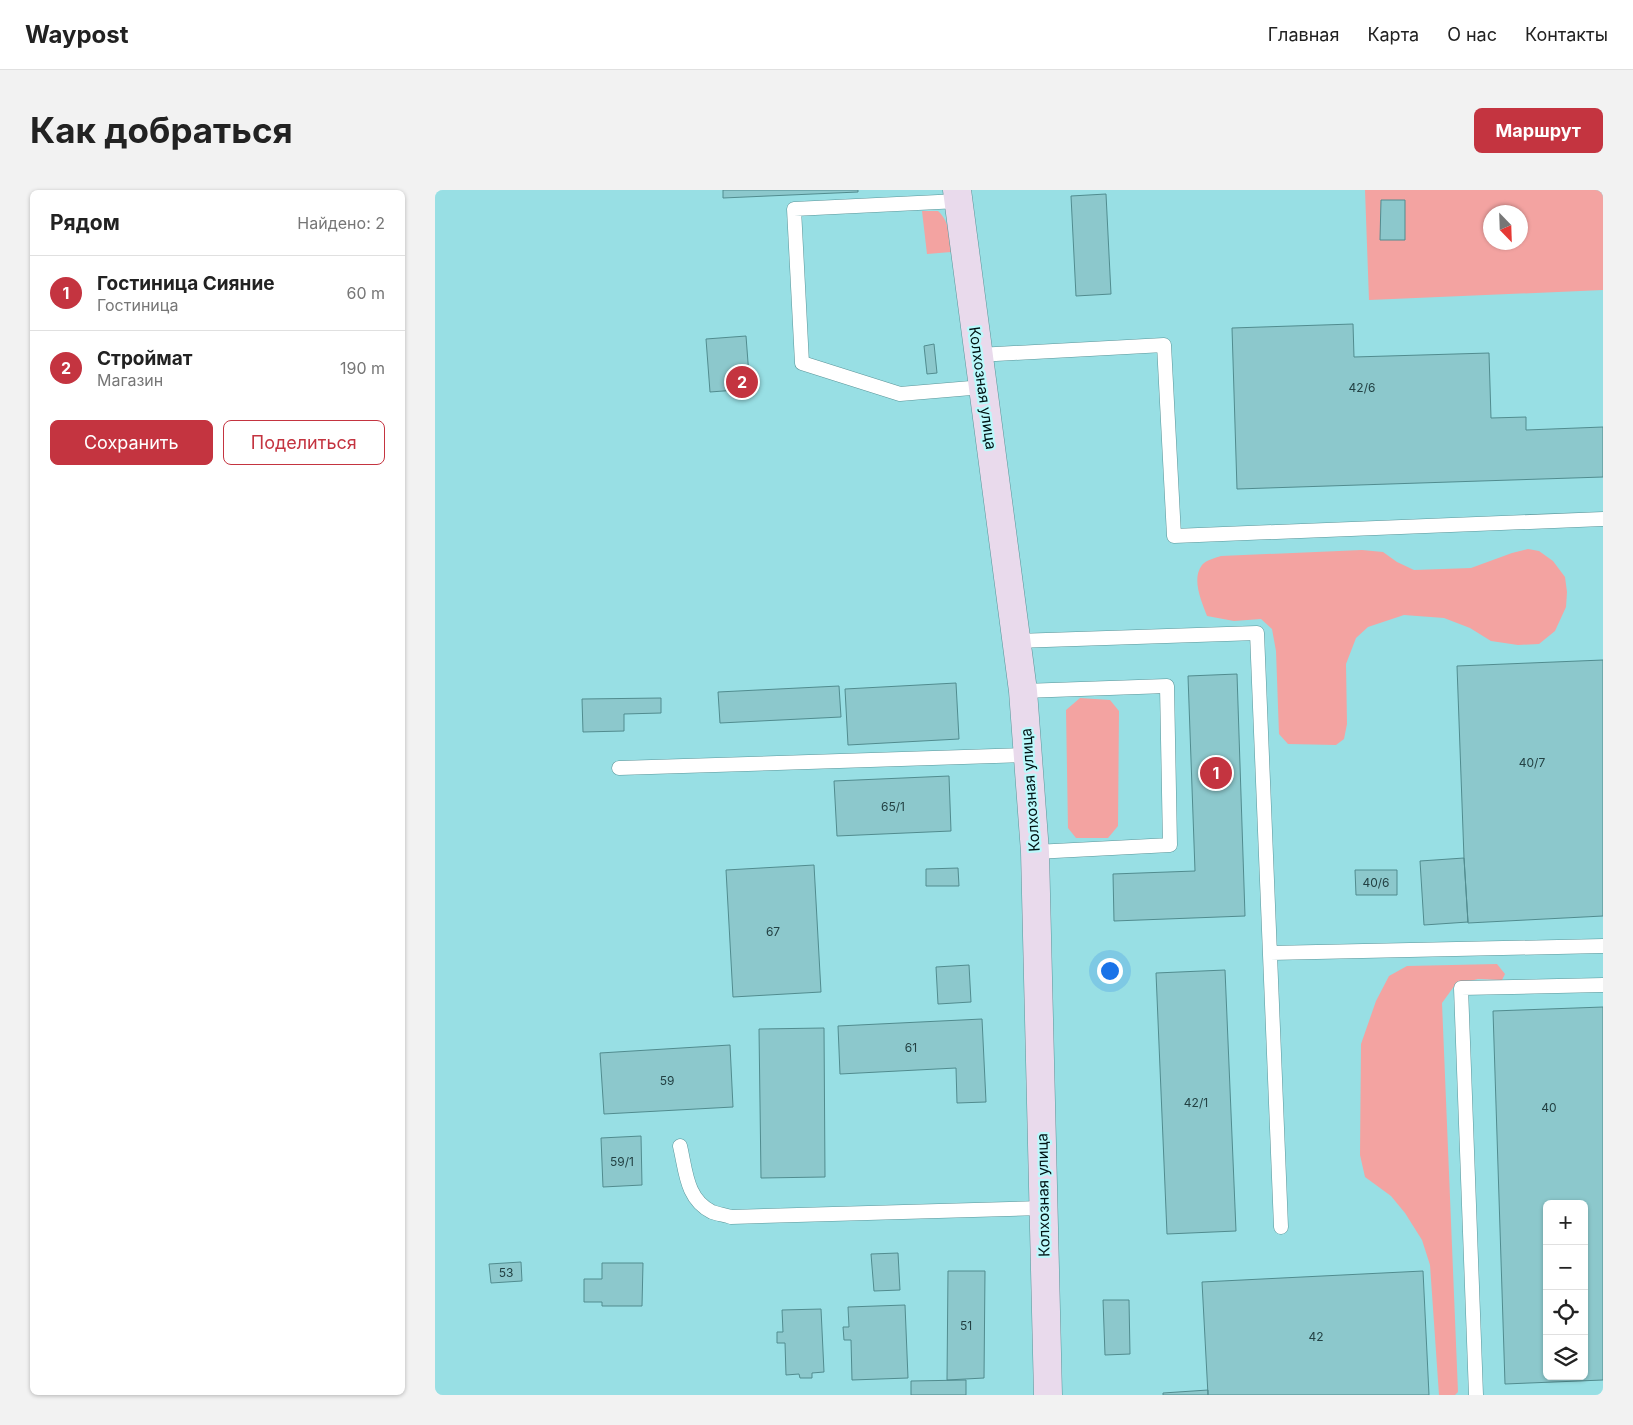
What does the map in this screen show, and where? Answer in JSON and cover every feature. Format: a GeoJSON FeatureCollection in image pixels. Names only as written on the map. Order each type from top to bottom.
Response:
{"type":"FeatureCollection","features":[{"type":"Feature","properties":{"kind":"street","name":"Колхозная улица"},"geometry":{"type":"LineString","coordinates":[[958,196],[1023,691],[1029,755],[1035,852],[1048,1395]]}},
{"type":"Feature","properties":{"kind":"lane"},"geometry":{"type":"LineString","coordinates":[[958,196],[794,209],[802,363],[900,394],[983,387]]}},
{"type":"Feature","properties":{"kind":"lane"},"geometry":{"type":"LineString","coordinates":[[978,355],[1164,345],[1174,536],[1603,519]]}},
{"type":"Feature","properties":{"kind":"lane"},"geometry":{"type":"LineString","coordinates":[[1016,642],[1257,633],[1281,1227]]}},
{"type":"Feature","properties":{"kind":"lane"},"geometry":{"type":"LineString","coordinates":[[1023,691],[1167,686],[1170,845],[1035,852]]}},
{"type":"Feature","properties":{"kind":"lane"},"geometry":{"type":"LineString","coordinates":[[619,768],[1029,755]]}},
{"type":"Feature","properties":{"kind":"lane"},"geometry":{"type":"LineString","coordinates":[[1270,953],[1603,946]]}},
{"type":"Feature","properties":{"kind":"lane"},"geometry":{"type":"LineString","coordinates":[[1476,1395],[1461,988],[1603,985]]}},
{"type":"Feature","properties":{"kind":"lane"},"geometry":{"type":"LineString","coordinates":[[680,1146],[690,1191],[712,1212],[731,1217],[1043,1208]]}},
{"type":"Feature","properties":{"kind":"shaded area"},"geometry":{"type":"Polygon","coordinates":[[[435,190],[947,190],[1010,687],[1020,817],[1037,1395],[435,1395],[435,190]]]}},
{"type":"Feature","properties":{"kind":"shaded area"},"geometry":{"type":"Polygon","coordinates":[[[964,190],[1603,190],[1603,1395],[1062,1395],[1053,1199],[1045,797],[1041,739],[964,190]]]}},
{"type":"Feature","properties":{"kind":"shaded area"},"geometry":{"type":"Polygon","coordinates":[[[1365,190],[1603,190],[1603,290],[1369,300],[1365,190]]]}},
{"type":"Feature","properties":{"kind":"shaded area"},"geometry":{"type":"Polygon","coordinates":[[[922,211],[938,211],[942,215],[948,230],[951,252],[927,254],[922,211]]]}},
{"type":"Feature","properties":{"kind":"shaded area"},"geometry":{"type":"Polygon","coordinates":[[[1528,549],[1539,551],[1553,561],[1565,577],[1566,607],[1555,631],[1539,644],[1518,645],[1491,641],[1470,628],[1444,618],[1404,615],[1368,627],[1356,638],[1346,664],[1347,724],[1344,739],[1336,745],[1288,744],[1279,734],[1276,651],[1272,629],[1261,619],[1234,621],[1207,616],[1197,584],[1197,577],[1202,565],[1208,560],[1221,556],[1362,550],[1383,552],[1397,562],[1414,570],[1471,568],[1528,549]]]}},
{"type":"Feature","properties":{"kind":"shaded area"},"geometry":{"type":"Polygon","coordinates":[[[1080,698],[1110,700],[1119,711],[1118,826],[1108,838],[1076,838],[1068,828],[1066,710],[1080,698]]]}},
{"type":"Feature","properties":{"kind":"shaded area"},"geometry":{"type":"Polygon","coordinates":[[[1497,964],[1505,974],[1502,980],[1478,979],[1455,985],[1442,1003],[1458,1392],[1455,1395],[1439,1395],[1430,1265],[1422,1240],[1405,1213],[1391,1196],[1365,1177],[1360,1155],[1361,1044],[1376,1001],[1389,976],[1407,966],[1497,964]]]}},
{"type":"Feature","properties":{"kind":"building"},"geometry":{"type":"Polygon","coordinates":[[[723,190],[858,190],[858,192],[723,198],[723,190]]]}},
{"type":"Feature","properties":{"kind":"building"},"geometry":{"type":"Polygon","coordinates":[[[1106,194],[1111,294],[1076,296],[1071,196],[1106,194]]]}},
{"type":"Feature","properties":{"kind":"building"},"geometry":{"type":"Polygon","coordinates":[[[1381,200],[1405,200],[1405,240],[1380,240],[1381,200]]]}},
{"type":"Feature","properties":{"kind":"building"},"geometry":{"type":"Polygon","coordinates":[[[1353,324],[1354,357],[1489,353],[1491,418],[1526,417],[1526,430],[1603,427],[1603,477],[1237,489],[1232,328],[1353,324]]]}},
{"type":"Feature","properties":{"kind":"building"},"geometry":{"type":"Polygon","coordinates":[[[746,336],[750,389],[710,392],[706,339],[746,336]]]}},
{"type":"Feature","properties":{"kind":"building"},"geometry":{"type":"Polygon","coordinates":[[[934,344],[937,373],[927,374],[924,346],[934,344]]]}},
{"type":"Feature","properties":{"kind":"building"},"geometry":{"type":"Polygon","coordinates":[[[1603,660],[1603,916],[1468,923],[1457,666],[1603,660]]]}},
{"type":"Feature","properties":{"kind":"building"},"geometry":{"type":"Polygon","coordinates":[[[1237,674],[1245,916],[1114,921],[1113,874],[1195,871],[1188,676],[1237,674]]]}},
{"type":"Feature","properties":{"kind":"building"},"geometry":{"type":"Polygon","coordinates":[[[956,683],[959,739],[848,745],[845,689],[956,683]]]}},
{"type":"Feature","properties":{"kind":"building"},"geometry":{"type":"Polygon","coordinates":[[[839,686],[841,717],[720,723],[718,692],[839,686]]]}},
{"type":"Feature","properties":{"kind":"building"},"geometry":{"type":"Polygon","coordinates":[[[661,698],[661,713],[624,714],[624,731],[583,732],[582,699],[661,698]]]}},
{"type":"Feature","properties":{"kind":"building"},"geometry":{"type":"Polygon","coordinates":[[[949,776],[951,831],[837,836],[834,781],[949,776]]]}},
{"type":"Feature","properties":{"kind":"building"},"geometry":{"type":"Polygon","coordinates":[[[1464,858],[1468,922],[1424,925],[1420,861],[1464,858]]]}},
{"type":"Feature","properties":{"kind":"building"},"geometry":{"type":"Polygon","coordinates":[[[814,865],[821,992],[733,997],[726,870],[814,865]]]}},
{"type":"Feature","properties":{"kind":"building"},"geometry":{"type":"Polygon","coordinates":[[[958,868],[959,886],[926,886],[926,869],[958,868]]]}},
{"type":"Feature","properties":{"kind":"building"},"geometry":{"type":"Polygon","coordinates":[[[1355,870],[1397,870],[1397,895],[1356,895],[1355,870]]]}},
{"type":"Feature","properties":{"kind":"building"},"geometry":{"type":"Polygon","coordinates":[[[969,965],[971,1002],[938,1004],[936,967],[969,965]]]}},
{"type":"Feature","properties":{"kind":"building"},"geometry":{"type":"Polygon","coordinates":[[[1225,970],[1236,1231],[1167,1234],[1156,973],[1225,970]]]}},
{"type":"Feature","properties":{"kind":"building"},"geometry":{"type":"Polygon","coordinates":[[[1603,1007],[1603,1380],[1505,1384],[1493,1011],[1603,1007]]]}},
{"type":"Feature","properties":{"kind":"building"},"geometry":{"type":"Polygon","coordinates":[[[982,1019],[986,1102],[957,1103],[956,1068],[840,1074],[838,1026],[982,1019]]]}},
{"type":"Feature","properties":{"kind":"building"},"geometry":{"type":"Polygon","coordinates":[[[824,1028],[825,1177],[761,1178],[759,1029],[824,1028]]]}},
{"type":"Feature","properties":{"kind":"building"},"geometry":{"type":"Polygon","coordinates":[[[730,1045],[733,1107],[604,1114],[600,1053],[730,1045]]]}},
{"type":"Feature","properties":{"kind":"building"},"geometry":{"type":"Polygon","coordinates":[[[641,1136],[642,1185],[603,1187],[601,1138],[641,1136]]]}},
{"type":"Feature","properties":{"kind":"building"},"geometry":{"type":"Polygon","coordinates":[[[898,1253],[900,1290],[874,1291],[871,1254],[898,1253]]]}},
{"type":"Feature","properties":{"kind":"building"},"geometry":{"type":"Polygon","coordinates":[[[521,1262],[522,1281],[491,1283],[489,1264],[521,1262]]]}},
{"type":"Feature","properties":{"kind":"building"},"geometry":{"type":"Polygon","coordinates":[[[602,1263],[643,1263],[642,1306],[602,1306],[602,1302],[584,1302],[584,1279],[602,1279],[602,1263]]]}},
{"type":"Feature","properties":{"kind":"building"},"geometry":{"type":"Polygon","coordinates":[[[948,1271],[985,1271],[984,1378],[947,1380],[948,1271]]]}},
{"type":"Feature","properties":{"kind":"building"},"geometry":{"type":"Polygon","coordinates":[[[1423,1271],[1429,1395],[1208,1395],[1202,1282],[1423,1271]]]}},
{"type":"Feature","properties":{"kind":"building"},"geometry":{"type":"Polygon","coordinates":[[[1103,1300],[1129,1300],[1130,1354],[1105,1355],[1103,1300]]]}},
{"type":"Feature","properties":{"kind":"building"},"geometry":{"type":"Polygon","coordinates":[[[905,1305],[908,1378],[852,1380],[851,1340],[844,1340],[843,1327],[849,1327],[848,1307],[905,1305]]]}},
{"type":"Feature","properties":{"kind":"building"},"geometry":{"type":"Polygon","coordinates":[[[821,1309],[824,1372],[812,1373],[812,1378],[800,1378],[799,1374],[786,1375],[785,1343],[777,1343],[777,1332],[783,1332],[782,1310],[821,1309]]]}},
{"type":"Feature","properties":{"kind":"building"},"geometry":{"type":"Polygon","coordinates":[[[966,1380],[966,1395],[911,1395],[911,1381],[966,1380]]]}},
{"type":"Feature","properties":{"kind":"building"},"geometry":{"type":"Polygon","coordinates":[[[1208,1390],[1208,1395],[1163,1395],[1163,1393],[1208,1390]]]}},
{"type":"Feature","properties":{"kind":"place","name":"Строймат"},"geometry":{"type":"Point","coordinates":[742,382]}},
{"type":"Feature","properties":{"kind":"place","name":"Гостиница Сияние"},"geometry":{"type":"Point","coordinates":[1216,773]}}]}
